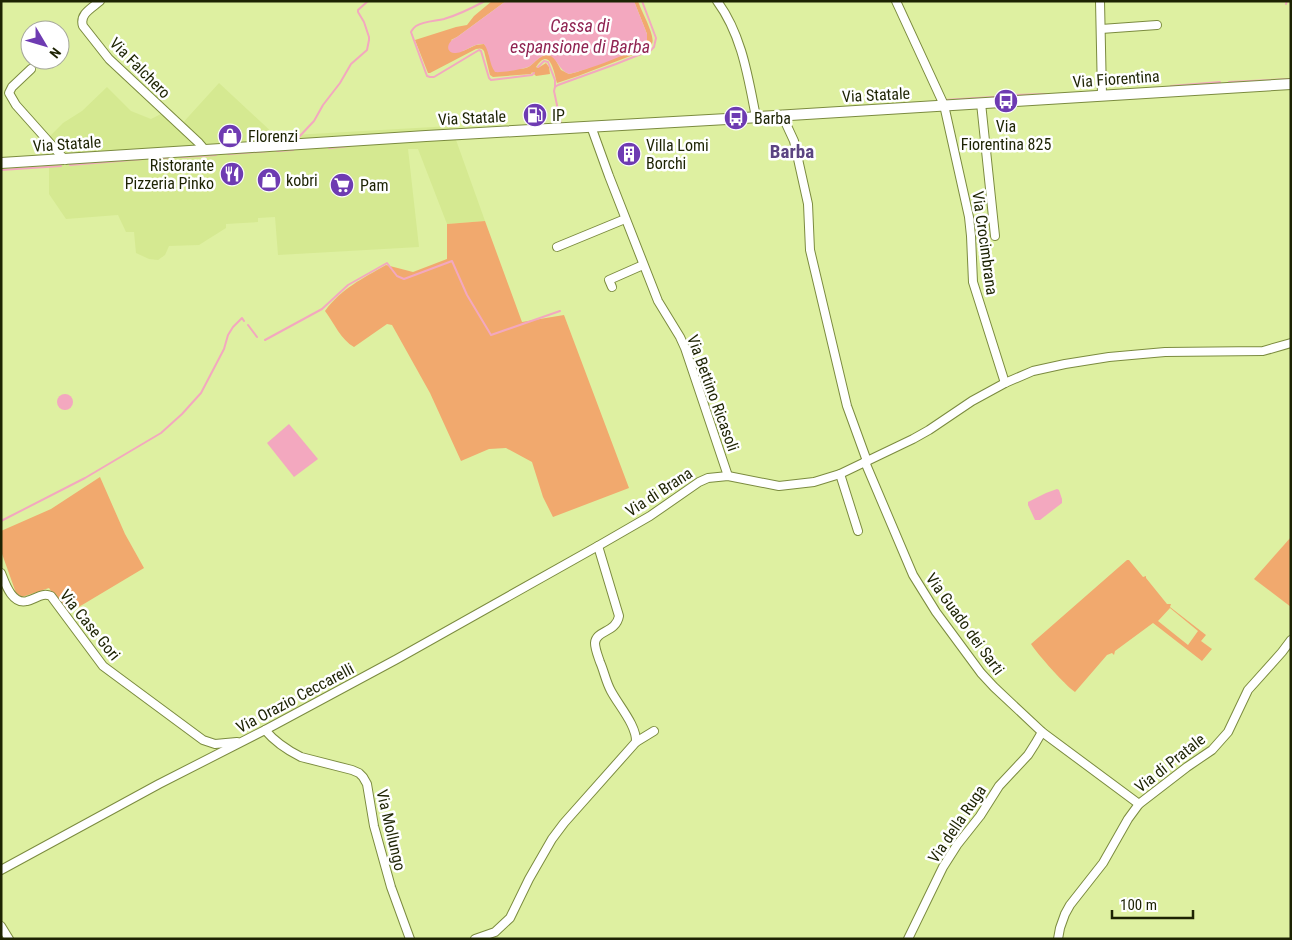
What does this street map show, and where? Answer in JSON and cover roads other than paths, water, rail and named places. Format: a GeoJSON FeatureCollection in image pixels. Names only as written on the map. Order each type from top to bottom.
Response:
{"type":"FeatureCollection","features":[{"type":"Feature","properties":{"kind":"main road","name":"Via Fiorentina"},"geometry":{"type":"LineString","coordinates":[[944,105],[1291,84]]}},
{"type":"Feature","properties":{"kind":"main road","name":"Via Statale"},"geometry":{"type":"LineString","coordinates":[[1,163],[944,105]]}},
{"type":"Feature","properties":{"kind":"street","name":"Via Falchero"},"geometry":{"type":"LineString","coordinates":[[100,1],[83,16],[81,22],[83,26],[109,59],[205,150]]}},
{"type":"Feature","properties":{"kind":"street"},"geometry":{"type":"LineString","coordinates":[[717,1],[734,30],[739,44],[756,117]]}},
{"type":"Feature","properties":{"kind":"street","name":"Via Crocimbrana"},"geometry":{"type":"LineString","coordinates":[[896,1],[944,105],[969,217],[972,236],[973,282],[1005,383]]}},
{"type":"Feature","properties":{"kind":"street"},"geometry":{"type":"LineString","coordinates":[[1100,1],[1102,95]]}},
{"type":"Feature","properties":{"kind":"street"},"geometry":{"type":"LineString","coordinates":[[1101,29],[1157,26]]}},
{"type":"Feature","properties":{"kind":"street"},"geometry":{"type":"LineString","coordinates":[[30,70],[12,88],[5,92],[65,160]]}},
{"type":"Feature","properties":{"kind":"street"},"geometry":{"type":"LineString","coordinates":[[981,103],[995,236]]}},
{"type":"Feature","properties":{"kind":"street"},"geometry":{"type":"LineString","coordinates":[[782,115],[794,141],[808,204],[810,250],[845,398],[866,461]]}},
{"type":"Feature","properties":{"kind":"street","name":"Via Bettino Ricasoli"},"geometry":{"type":"LineString","coordinates":[[593,126],[592,129],[605,167],[643,265],[658,301],[685,348],[728,476]]}},
{"type":"Feature","properties":{"kind":"street"},"geometry":{"type":"LineString","coordinates":[[557,247],[626,219]]}},
{"type":"Feature","properties":{"kind":"street"},"geometry":{"type":"LineString","coordinates":[[612,287],[610,280],[643,265]]}},
{"type":"Feature","properties":{"kind":"street","name":"Via di Brana"},"geometry":{"type":"LineString","coordinates":[[598,546],[650,516],[708,478],[728,476],[779,486],[814,482],[840,474],[930,430],[972,401],[1032,371],[1110,357],[1165,352],[1262,350],[1291,343]]}},
{"type":"Feature","properties":{"kind":"street","name":"Via Guado dei Sarti"},"geometry":{"type":"LineString","coordinates":[[866,461],[913,575],[936,612],[988,680],[1042,732],[1139,804]]}},
{"type":"Feature","properties":{"kind":"street"},"geometry":{"type":"LineString","coordinates":[[840,474],[858,531]]}},
{"type":"Feature","properties":{"kind":"street"},"geometry":{"type":"LineString","coordinates":[[598,546],[619,616],[614,626],[596,638],[595,646],[611,691],[635,732],[636,742]]}},
{"type":"Feature","properties":{"kind":"street","name":"Via Orazio Ceccarelli"},"geometry":{"type":"LineString","coordinates":[[1,870],[159,784],[397,659],[598,546]]}},
{"type":"Feature","properties":{"kind":"street","name":"Via Case Gori"},"geometry":{"type":"LineString","coordinates":[[1,573],[10,592],[18,600],[26,601],[45,594],[51,596],[103,666],[203,740],[215,744],[242,742]]}},
{"type":"Feature","properties":{"kind":"street","name":"Via di Pratale"},"geometry":{"type":"LineString","coordinates":[[1058,939],[1065,914],[1076,895],[1103,863],[1128,819],[1139,804],[1187,766],[1212,750],[1228,732],[1245,694],[1291,640]]}},
{"type":"Feature","properties":{"kind":"street","name":"Via Mollungo"},"geometry":{"type":"LineString","coordinates":[[265,730],[276,742],[296,754],[352,770],[363,777],[391,887],[410,939]]}},
{"type":"Feature","properties":{"kind":"street"},"geometry":{"type":"LineString","coordinates":[[476,939],[494,932],[510,918],[529,880],[556,834],[574,811],[636,742],[654,732]]}},
{"type":"Feature","properties":{"kind":"street","name":"Via della Ruga"},"geometry":{"type":"LineString","coordinates":[[908,939],[943,867],[957,845],[980,816],[999,786],[1028,755],[1042,732]]}},
{"type":"Feature","properties":{"kind":"street"},"geometry":{"type":"LineString","coordinates":[[1,926],[9,939]]}},
{"type":"Feature","properties":{"kind":"water","name":"Cassa di espansione di Barba"},"geometry":{"type":"Polygon","coordinates":[[[506,1],[634,1],[647,34],[647,41],[622,55],[569,74],[562,70],[554,58],[547,54],[530,66],[495,72],[484,44],[456,53],[448,49],[451,41],[506,1]]]}},
{"type":"Feature","properties":{"kind":"water"},"geometry":{"type":"Polygon","coordinates":[[[65,394],[71,396],[73,402],[71,408],[65,410],[59,408],[57,402],[59,396],[65,394]]]}},
{"type":"Feature","properties":{"kind":"water"},"geometry":{"type":"Polygon","coordinates":[[[289,424],[318,459],[294,477],[267,443],[289,424]]]}},
{"type":"Feature","properties":{"kind":"water"},"geometry":{"type":"Polygon","coordinates":[[[1057,489],[1059,490],[1062,503],[1040,520],[1035,520],[1028,502],[1057,489]]]}},
{"type":"Feature","properties":{"kind":"waterway"},"geometry":{"type":"LineString","coordinates":[[297,139],[314,121],[351,64],[367,50],[369,37],[358,10],[368,1]]}},
{"type":"Feature","properties":{"kind":"waterway"},"geometry":{"type":"LineString","coordinates":[[485,1],[444,19],[422,23],[413,29],[411,32],[427,76],[434,77],[479,50],[491,80],[532,75],[534,73]]}},
{"type":"Feature","properties":{"kind":"waterway"},"geometry":{"type":"LineString","coordinates":[[561,124],[554,91],[555,87],[651,50],[654,47],[656,38],[642,1]]}},
{"type":"Feature","properties":{"kind":"waterway"},"geometry":{"type":"LineString","coordinates":[[538,67],[544,61],[548,62],[555,80],[555,87]]}},
{"type":"Feature","properties":{"kind":"waterway"},"geometry":{"type":"LineString","coordinates":[[1229,82],[1291,79]]}},
{"type":"Feature","properties":{"kind":"waterway"},"geometry":{"type":"LineString","coordinates":[[1171,86],[1220,82]]}},
{"type":"Feature","properties":{"kind":"waterway"},"geometry":{"type":"LineString","coordinates":[[1015,95],[1046,94]]}},
{"type":"Feature","properties":{"kind":"waterway"},"geometry":{"type":"LineString","coordinates":[[944,100],[1011,96]]}},
{"type":"Feature","properties":{"kind":"waterway"},"geometry":{"type":"LineString","coordinates":[[329,148],[351,145]]}},
{"type":"Feature","properties":{"kind":"waterway"},"geometry":{"type":"LineString","coordinates":[[277,151],[293,150]]}},
{"type":"Feature","properties":{"kind":"waterway"},"geometry":{"type":"LineString","coordinates":[[228,154],[270,151]]}},
{"type":"Feature","properties":{"kind":"waterway"},"geometry":{"type":"LineString","coordinates":[[181,157],[216,155]]}},
{"type":"Feature","properties":{"kind":"waterway"},"geometry":{"type":"LineString","coordinates":[[153,159],[174,157]]}},
{"type":"Feature","properties":{"kind":"waterway"},"geometry":{"type":"LineString","coordinates":[[70,165],[143,159]]}},
{"type":"Feature","properties":{"kind":"waterway"},"geometry":{"type":"LineString","coordinates":[[1,170],[61,166]]}},
{"type":"Feature","properties":{"kind":"waterway"},"geometry":{"type":"LineString","coordinates":[[265,340],[322,309],[348,285],[387,263],[397,276],[404,279],[452,261],[467,295],[491,335],[560,311]]}},
{"type":"Feature","properties":{"kind":"waterway"},"geometry":{"type":"LineString","coordinates":[[1,521],[85,478],[161,433],[201,393],[224,349],[228,335],[242,318],[244,321]]}},
{"type":"Feature","properties":{"kind":"waterway"},"geometry":{"type":"LineString","coordinates":[[248,325],[257,337]]}},
{"type":"Feature","properties":{"kind":"place","name":"Via Fiorentina 825"},"geometry":{"type":"Point","coordinates":[1006,101]}},
{"type":"Feature","properties":{"kind":"place","name":"IP"},"geometry":{"type":"Point","coordinates":[535,115]}},
{"type":"Feature","properties":{"kind":"place","name":"Barba"},"geometry":{"type":"Point","coordinates":[736,118]}},
{"type":"Feature","properties":{"kind":"place","name":"Florenzi"},"geometry":{"type":"Point","coordinates":[230,136]}},
{"type":"Feature","properties":{"kind":"place","name":"Villa Lomi Borchi"},"geometry":{"type":"Point","coordinates":[629,154]}},
{"type":"Feature","properties":{"kind":"place","name":"Ristorante Pizzeria Pinko"},"geometry":{"type":"Point","coordinates":[232,174]}},
{"type":"Feature","properties":{"kind":"place","name":"kobri"},"geometry":{"type":"Point","coordinates":[269,180]}},
{"type":"Feature","properties":{"kind":"place","name":"Pam"},"geometry":{"type":"Point","coordinates":[342,185]}},
{"type":"Feature","properties":{"kind":"district","name":"Barba"},"geometry":{"type":"Point","coordinates":[792,151]}}]}
